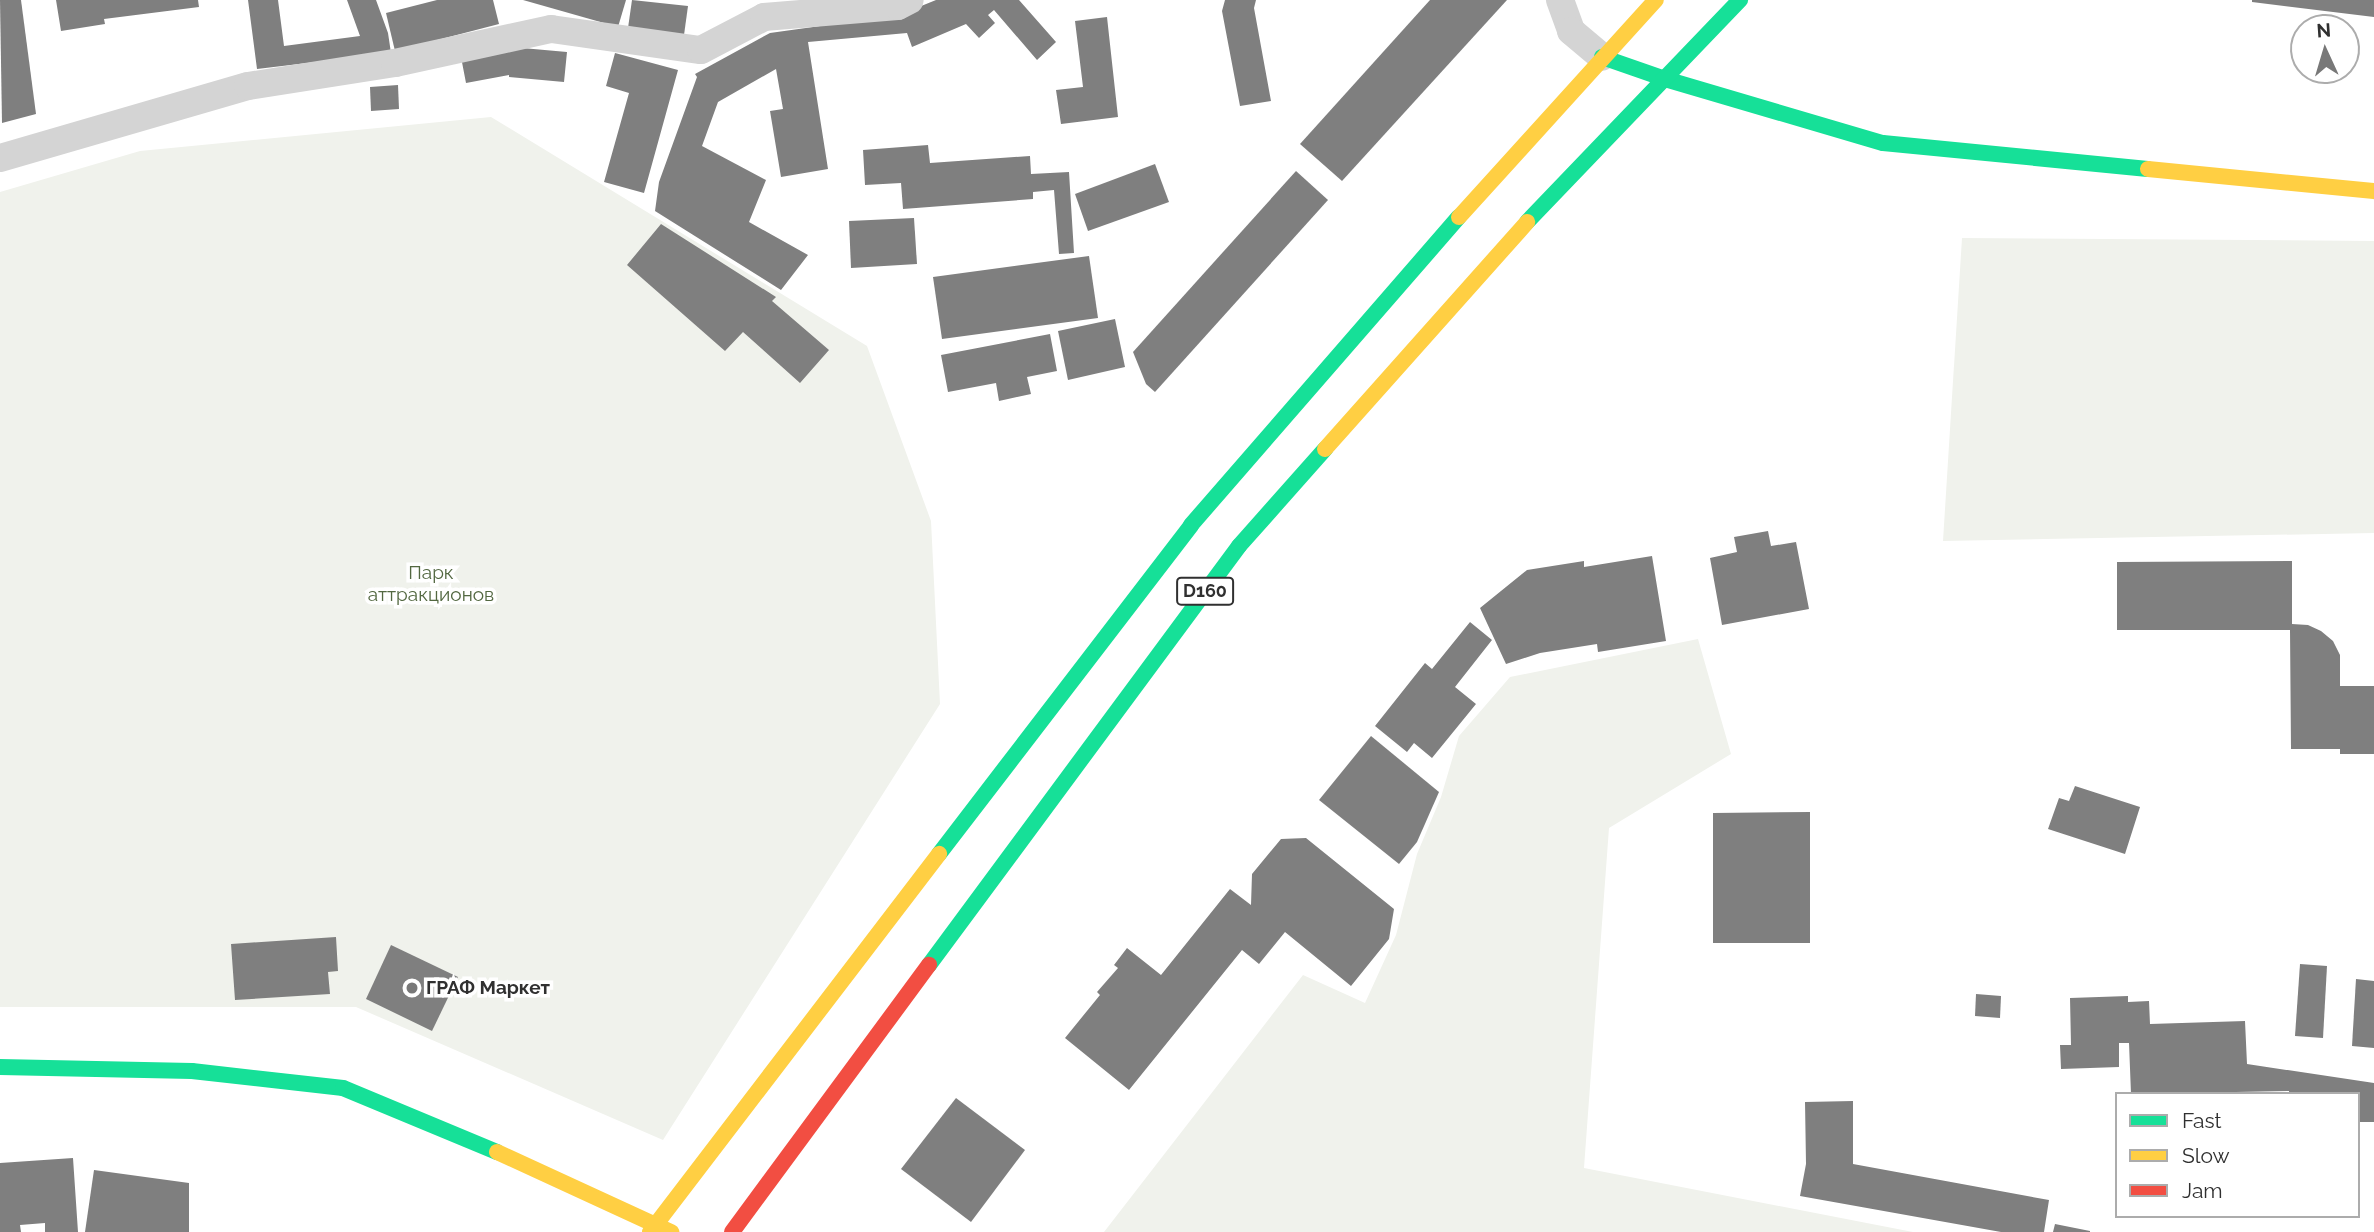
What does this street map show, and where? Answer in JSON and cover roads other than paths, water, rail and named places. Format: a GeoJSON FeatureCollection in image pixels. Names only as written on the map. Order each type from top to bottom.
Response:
{"type":"FeatureCollection","features":[{"type":"Feature","properties":{"kind":"main road","name":"D160"},"geometry":{"type":"LineString","coordinates":[[653,1229],[1191,525],[1418,262],[1656,0]]}},
{"type":"Feature","properties":{"kind":"main road","name":"D160"},"geometry":{"type":"LineString","coordinates":[[732,1232],[1238,546],[1488,263],[1740,0]]}},
{"type":"Feature","properties":{"kind":"main road"},"geometry":{"type":"LineString","coordinates":[[1602,57],[1665,79],[1882,143],[2374,191]]}},
{"type":"Feature","properties":{"kind":"main road"},"geometry":{"type":"LineString","coordinates":[[0,1067],[192,1071],[343,1088],[514,1159],[653,1229],[671,1232]]}},
{"type":"Feature","properties":{"kind":"street"},"geometry":{"type":"LineString","coordinates":[[0,158],[248,86],[395,63],[551,29],[701,50],[763,9],[898,6],[910,0]]}},
{"type":"Feature","properties":{"kind":"street"},"geometry":{"type":"LineString","coordinates":[[1560,0],[1572,31],[1602,57]]}},
{"type":"Feature","properties":{"kind":"place","name":"ГРАФ Маркет"},"geometry":{"type":"Point","coordinates":[412,988]}},
{"type":"Feature","properties":{"kind":"park label","name":"Парк аттракционов"},"geometry":{"type":"Point","coordinates":[431,584]}}]}
